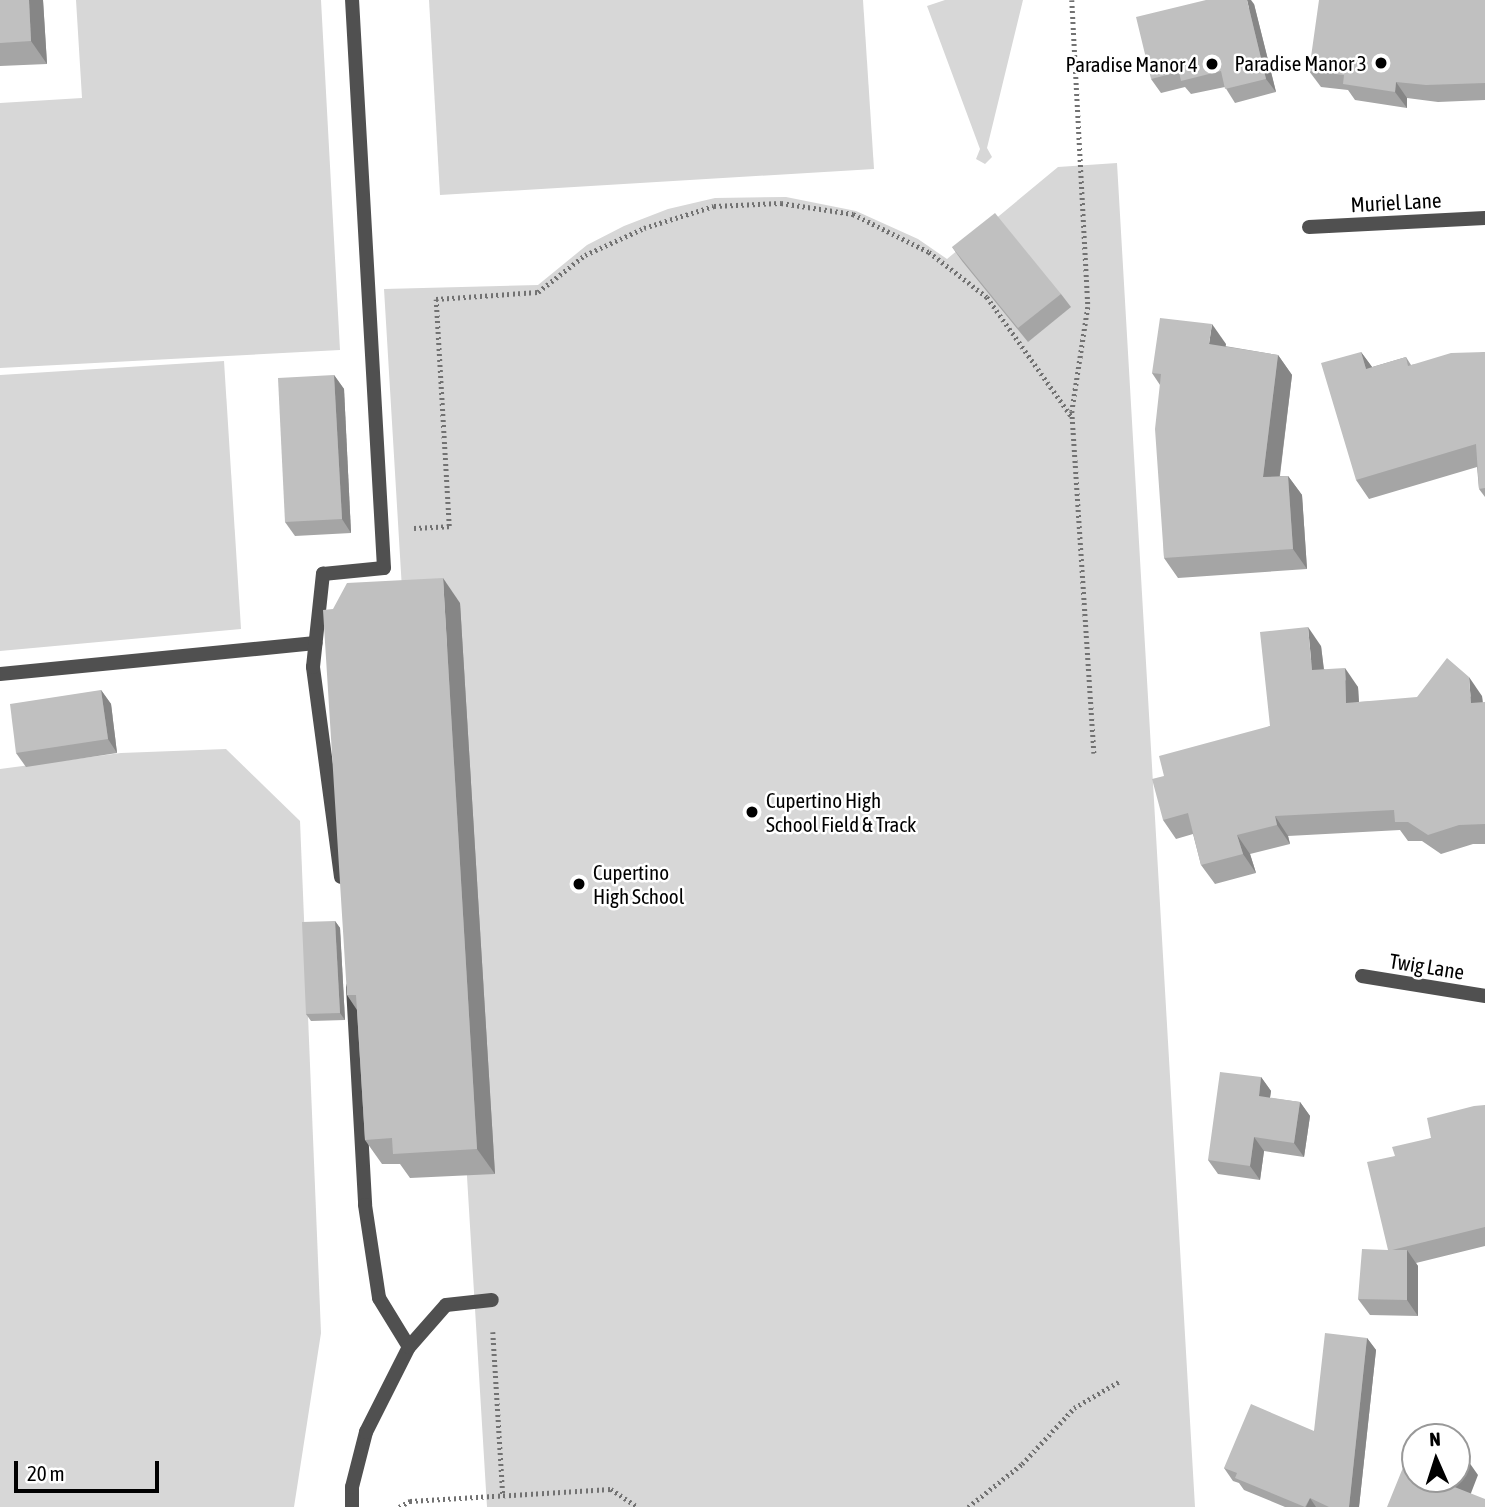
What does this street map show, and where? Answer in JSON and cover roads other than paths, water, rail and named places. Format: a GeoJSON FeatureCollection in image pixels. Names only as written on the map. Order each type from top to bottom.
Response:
{"type":"FeatureCollection","features":[{"type":"Feature","properties":{"kind":"street"},"geometry":{"type":"LineString","coordinates":[[345,898],[313,667],[323,574],[384,568],[352,0]]}},
{"type":"Feature","properties":{"kind":"street","name":"Muriel Lane"},"geometry":{"type":"LineString","coordinates":[[1309,227],[1485,218]]}},
{"type":"Feature","properties":{"kind":"street"},"geometry":{"type":"LineString","coordinates":[[0,674],[315,643]]}},
{"type":"Feature","properties":{"kind":"street","name":"Twig Lane"},"geometry":{"type":"LineString","coordinates":[[1362,976],[1485,996]]}},
{"type":"Feature","properties":{"kind":"street"},"geometry":{"type":"LineString","coordinates":[[352,978],[365,1205],[379,1298],[409,1347]]}},
{"type":"Feature","properties":{"kind":"street"},"geometry":{"type":"LineString","coordinates":[[352,1507],[352,1487],[366,1432],[409,1347],[446,1305],[492,1300]]}},
{"type":"Feature","properties":{"kind":"place","name":"Paradise Manor 3"},"geometry":{"type":"Point","coordinates":[1381,63]}},
{"type":"Feature","properties":{"kind":"place","name":"Paradise Manor 4"},"geometry":{"type":"Point","coordinates":[1212,64]}},
{"type":"Feature","properties":{"kind":"place","name":"Cupertino High School Field & Track"},"geometry":{"type":"Point","coordinates":[752,812]}},
{"type":"Feature","properties":{"kind":"place","name":"Cupertino High School"},"geometry":{"type":"Point","coordinates":[579,884]}}]}
